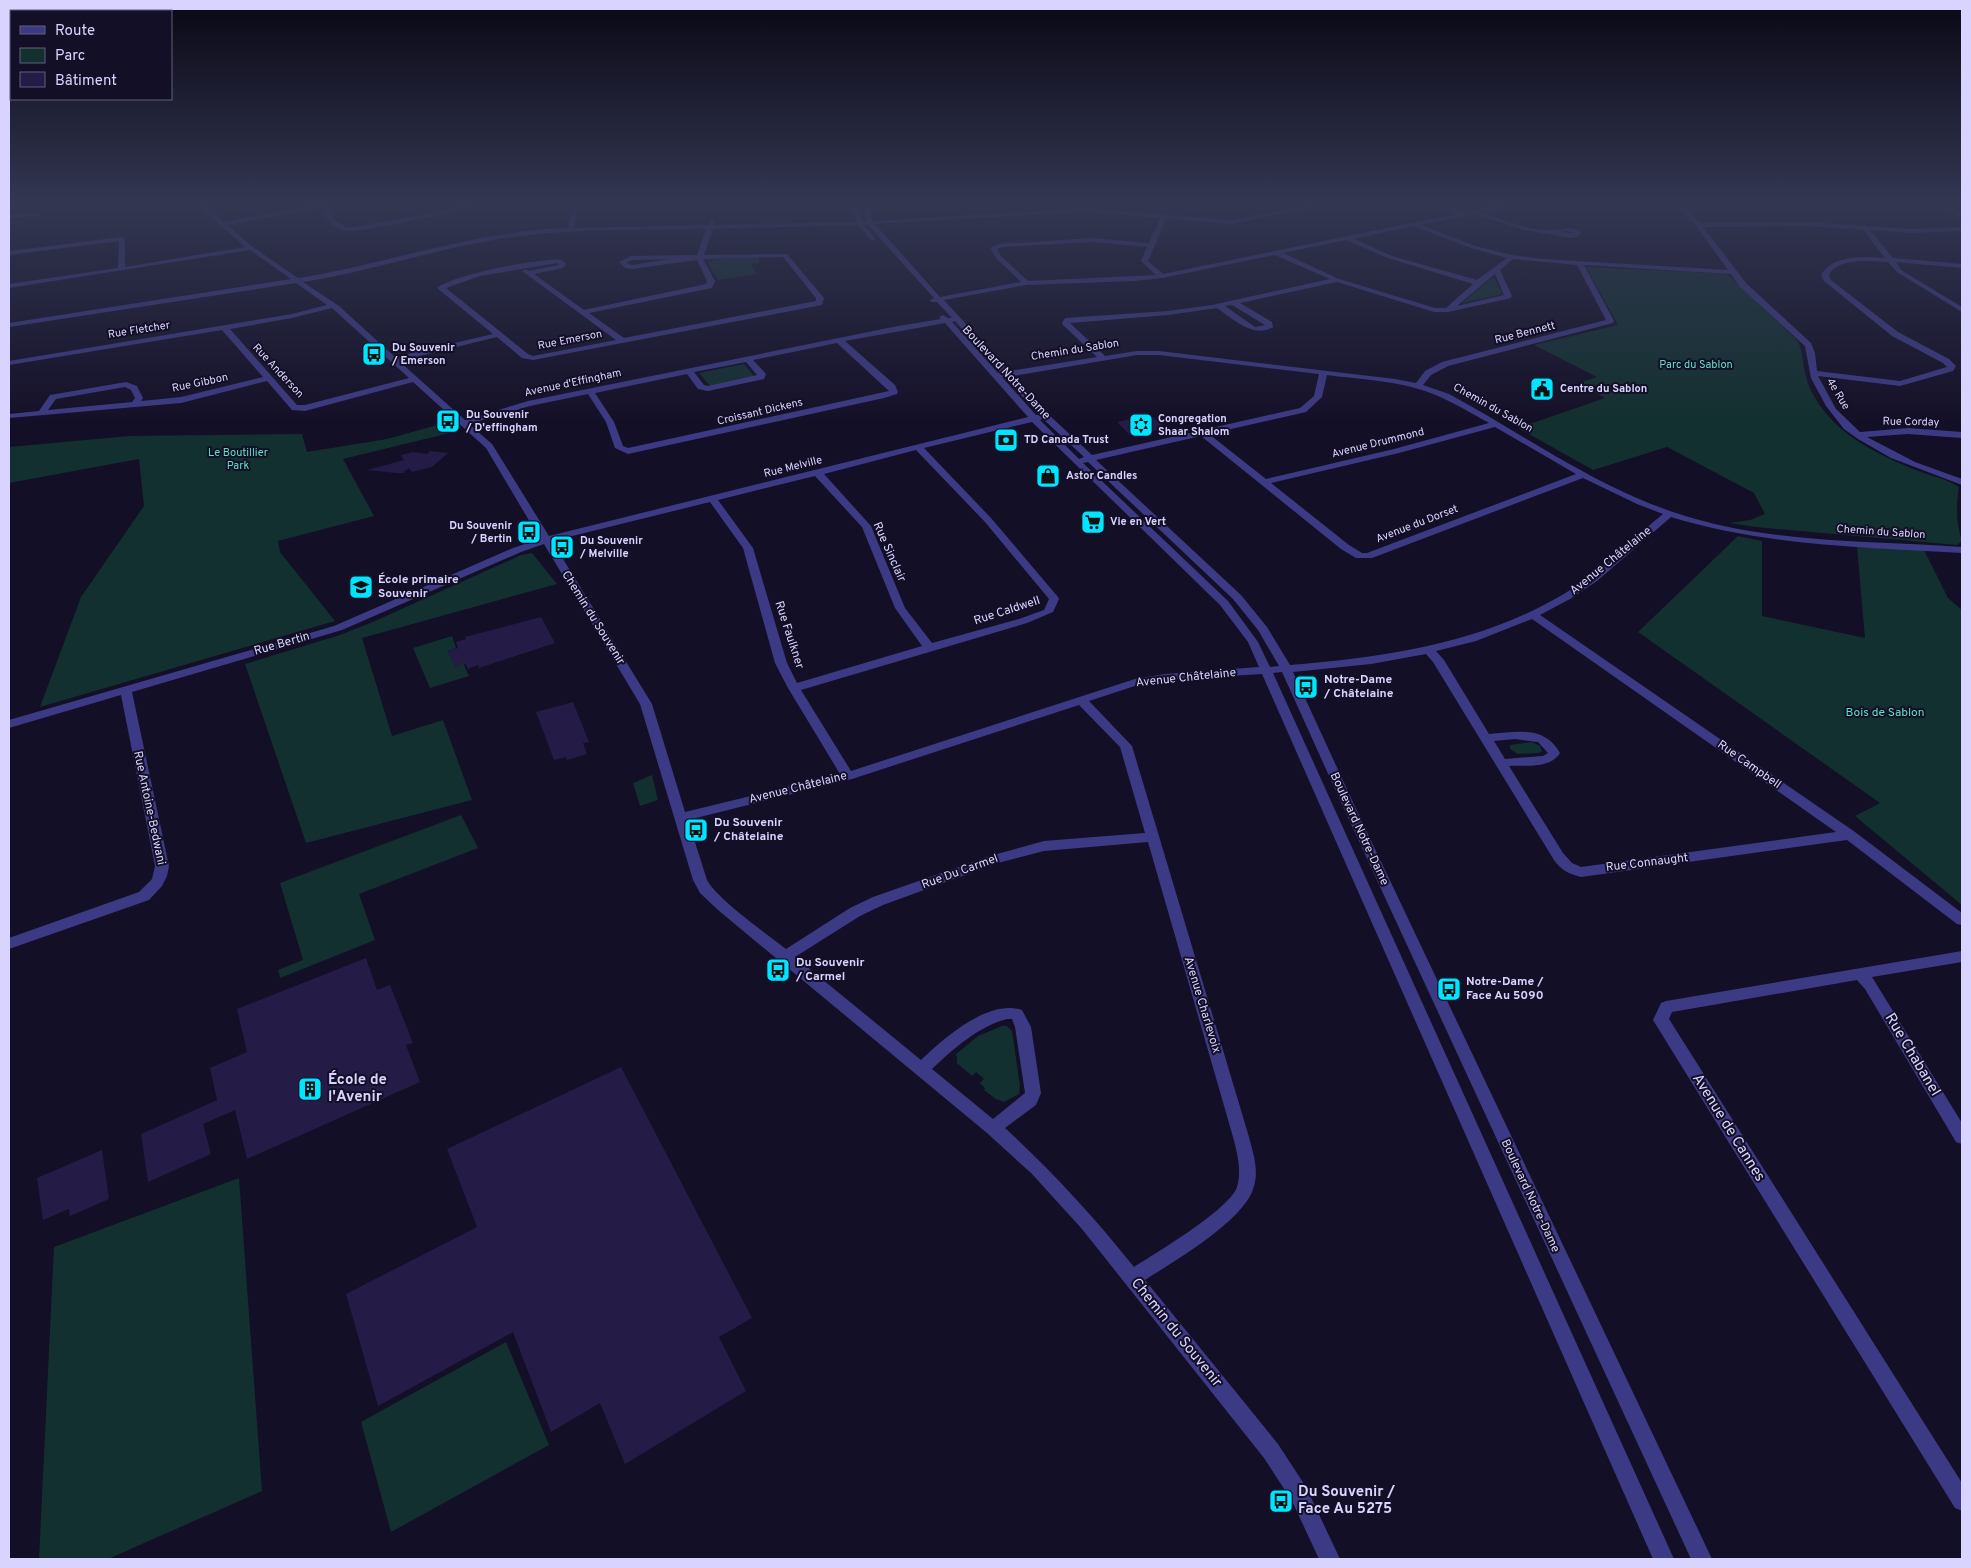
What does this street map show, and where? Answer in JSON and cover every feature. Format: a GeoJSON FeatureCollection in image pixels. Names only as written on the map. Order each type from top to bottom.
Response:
{"type":"FeatureCollection","features":[{"type":"Feature","properties":{"kind":"street"},"geometry":{"type":"LineString","coordinates":[[9,286],[61,278]]}},
{"type":"Feature","properties":{"kind":"street"},"geometry":{"type":"LineString","coordinates":[[9,320],[291,278]]}},
{"type":"Feature","properties":{"kind":"street"},"geometry":{"type":"LineString","coordinates":[[9,325],[291,278]]}},
{"type":"Feature","properties":{"kind":"street","name":"Chemin du Souvenir"},"geometry":{"type":"LineString","coordinates":[[292,278],[332,306],[489,446],[646,704],[700,880],[705,889],[723,906],[993,1128],[1070,1202],[1271,1451],[1307,1510],[1330,1559]]}},
{"type":"Feature","properties":{"kind":"street","name":"Rue Emerson"},"geometry":{"type":"LineString","coordinates":[[469,278],[450,283],[441,288],[498,336],[525,356],[533,358],[820,303],[820,298],[804,278]]}},
{"type":"Feature","properties":{"kind":"street","name":"Rue Emerson"},"geometry":{"type":"LineString","coordinates":[[536,278],[623,341]]}},
{"type":"Feature","properties":{"kind":"street"},"geometry":{"type":"LineString","coordinates":[[585,312],[707,287],[711,284],[709,278]]}},
{"type":"Feature","properties":{"kind":"street","name":"Boulevard Notre-Dame"},"geometry":{"type":"LineString","coordinates":[[920,278],[1045,416],[1242,602],[1264,629],[1286,668],[1359,829],[1702,1559]]}},
{"type":"Feature","properties":{"kind":"street"},"geometry":{"type":"LineString","coordinates":[[1021,278],[1026,283]]}},
{"type":"Feature","properties":{"kind":"street"},"geometry":{"type":"LineString","coordinates":[[929,301],[1026,283],[1142,278]]}},
{"type":"Feature","properties":{"kind":"street"},"geometry":{"type":"LineString","coordinates":[[1332,278],[1427,308],[1448,310],[1508,296],[1500,278]]}},
{"type":"Feature","properties":{"kind":"street"},"geometry":{"type":"LineString","coordinates":[[1462,278],[1478,283]]}},
{"type":"Feature","properties":{"kind":"street"},"geometry":{"type":"LineString","coordinates":[[1448,310],[1484,278]]}},
{"type":"Feature","properties":{"kind":"street","name":"Rue Bennett"},"geometry":{"type":"LineString","coordinates":[[1418,386],[1428,373],[1445,364],[1610,322],[1587,278]]}},
{"type":"Feature","properties":{"kind":"street","name":"4e Rue"},"geometry":{"type":"LineString","coordinates":[[1737,278],[1808,345],[1812,352],[1813,373],[1835,414],[1859,435],[1892,454],[1962,482]]}},
{"type":"Feature","properties":{"kind":"street"},"geometry":{"type":"LineString","coordinates":[[1813,373],[1900,384],[1946,371],[1952,366],[1946,360],[1889,330],[1827,278]]}},
{"type":"Feature","properties":{"kind":"street"},"geometry":{"type":"LineString","coordinates":[[1911,278],[1961,308]]}},
{"type":"Feature","properties":{"kind":"street"},"geometry":{"type":"LineString","coordinates":[[1103,358],[1066,323],[1068,320],[1168,313],[1219,306],[1336,280]]}},
{"type":"Feature","properties":{"kind":"street","name":"Boulevard Notre-Dame"},"geometry":{"type":"LineString","coordinates":[[911,281],[1034,418],[1076,461],[1224,603],[1249,635],[1267,670],[1664,1559]]}},
{"type":"Feature","properties":{"kind":"street"},"geometry":{"type":"LineString","coordinates":[[1219,306],[1254,329],[1269,327],[1269,324],[1233,302]]}},
{"type":"Feature","properties":{"kind":"street","name":"Rue Fletcher"},"geometry":{"type":"LineString","coordinates":[[9,363],[292,316],[332,306]]}},
{"type":"Feature","properties":{"kind":"street","name":"Avenue d'Effingham"},"geometry":{"type":"LineString","coordinates":[[463,423],[524,405],[590,391],[898,328],[957,319]]}},
{"type":"Feature","properties":{"kind":"street","name":"Rue Anderson"},"geometry":{"type":"LineString","coordinates":[[224,327],[295,408],[413,379]]}},
{"type":"Feature","properties":{"kind":"street"},"geometry":{"type":"LineString","coordinates":[[393,360],[498,336]]}},
{"type":"Feature","properties":{"kind":"street","name":"Croissant Dickens"},"geometry":{"type":"LineString","coordinates":[[590,391],[610,422],[619,448],[628,451],[879,397],[894,392],[892,387],[864,365],[839,340]]}},
{"type":"Feature","properties":{"kind":"street","name":"Chemin du Sablon"},"geometry":{"type":"LineString","coordinates":[[996,376],[1137,353],[1159,353],[1395,381],[1418,386],[1446,396],[1584,474],[1669,514],[1722,528],[1765,536],[1962,550]]}},
{"type":"Feature","properties":{"kind":"street"},"geometry":{"type":"LineString","coordinates":[[689,371],[701,386],[706,389],[760,378],[762,374],[748,359]]}},
{"type":"Feature","properties":{"kind":"street"},"geometry":{"type":"LineString","coordinates":[[1076,461],[1303,410],[1318,397],[1323,373]]}},
{"type":"Feature","properties":{"kind":"street","name":"Rue Gibbon"},"geometry":{"type":"LineString","coordinates":[[9,416],[181,400],[268,378]]}},
{"type":"Feature","properties":{"kind":"street"},"geometry":{"type":"LineString","coordinates":[[42,413],[53,397],[121,384],[129,384],[134,388],[139,398],[135,404]]}},
{"type":"Feature","properties":{"kind":"street","name":"Rue Melville"},"geometry":{"type":"LineString","coordinates":[[546,540],[1045,416]]}},
{"type":"Feature","properties":{"kind":"street","name":"Avenue Drummond"},"geometry":{"type":"LineString","coordinates":[[1264,482],[1396,451],[1496,424]]}},
{"type":"Feature","properties":{"kind":"street","name":"Rue Corday"},"geometry":{"type":"LineString","coordinates":[[1859,435],[1908,431],[1962,435]]}},
{"type":"Feature","properties":{"kind":"street","name":"Avenue du Dorset"},"geometry":{"type":"LineString","coordinates":[[1203,433],[1352,552],[1368,556],[1584,474]]}},
{"type":"Feature","properties":{"kind":"street","name":"Rue Caldwell"},"geometry":{"type":"LineString","coordinates":[[794,688],[1048,612],[1054,599],[988,520],[919,448]]}},
{"type":"Feature","properties":{"kind":"street","name":"Rue Sinclair"},"geometry":{"type":"LineString","coordinates":[[818,473],[866,526],[900,608],[929,647]]}},
{"type":"Feature","properties":{"kind":"street","name":"Rue Faulkner"},"geometry":{"type":"LineString","coordinates":[[713,499],[748,548],[781,663],[794,688],[848,776]]}},
{"type":"Feature","properties":{"kind":"street","name":"Avenue Châtelaine"},"geometry":{"type":"LineString","coordinates":[[681,817],[848,776],[1123,685],[1150,679],[1357,662],[1429,650],[1474,637],[1534,615],[1575,592],[1669,514]]}},
{"type":"Feature","properties":{"kind":"street","name":"Rue Bertin"},"geometry":{"type":"LineString","coordinates":[[9,724],[343,627],[512,552],[546,540]]}},
{"type":"Feature","properties":{"kind":"street","name":"Rue Campbell"},"geometry":{"type":"LineString","coordinates":[[1534,615],[1850,835],[1962,920]]}},
{"type":"Feature","properties":{"kind":"street","name":"Rue Connaught"},"geometry":{"type":"LineString","coordinates":[[1429,650],[1438,660],[1487,738],[1564,866],[1570,870],[1581,872],[1850,835]]}},
{"type":"Feature","properties":{"kind":"street","name":"Rue Antoine-Bedwani"},"geometry":{"type":"LineString","coordinates":[[9,944],[144,896],[162,877],[162,866],[126,690]]}},
{"type":"Feature","properties":{"kind":"street","name":"Avenue Charlevoix"},"geometry":{"type":"LineString","coordinates":[[1080,700],[1126,746],[1248,1166],[1244,1193],[1226,1212],[1133,1278]]}},
{"type":"Feature","properties":{"kind":"street"},"geometry":{"type":"LineString","coordinates":[[1487,738],[1527,736],[1541,738],[1551,744],[1554,753],[1545,760],[1501,763]]}},
{"type":"Feature","properties":{"kind":"street","name":"Rue Du Carmel"},"geometry":{"type":"LineString","coordinates":[[785,957],[856,912],[994,859],[1044,846],[1152,837]]}},
{"type":"Feature","properties":{"kind":"street","name":"Avenue de Cannes"},"geometry":{"type":"LineString","coordinates":[[1962,956],[1666,1007],[1661,1020],[1962,1501]]}},
{"type":"Feature","properties":{"kind":"street","name":"Rue Chabanel"},"geometry":{"type":"LineString","coordinates":[[1860,974],[1870,984],[1962,1137]]}},
{"type":"Feature","properties":{"kind":"street"},"geometry":{"type":"LineString","coordinates":[[922,1068],[973,1027],[1008,1012],[1017,1014],[1023,1027],[1033,1093],[1030,1100],[993,1128]]}},
{"type":"Feature","properties":{"kind":"green space"},"geometry":{"type":"Polygon","coordinates":[[[1492,278],[1495,279],[1502,293],[1499,295],[1462,303],[1492,278]]]}},
{"type":"Feature","properties":{"kind":"green space","name":"Parc du Sablon"},"geometry":{"type":"Polygon","coordinates":[[[1592,278],[1731,278],[1797,340],[1801,349],[1805,375],[1811,391],[1821,407],[1840,428],[1864,445],[1890,459],[1949,481],[1959,487],[1957,514],[1962,541],[1957,545],[1729,523],[1750,520],[1765,514],[1754,493],[1667,447],[1593,470],[1518,428],[1605,398],[1579,383],[1597,377],[1534,345],[1618,325],[1592,278]]]}},
{"type":"Feature","properties":{"kind":"green space"},"geometry":{"type":"Polygon","coordinates":[[[744,364],[754,376],[710,386],[699,373],[744,364]]]}},
{"type":"Feature","properties":{"kind":"green space","name":"Le Boutillier Park"},"geometry":{"type":"Polygon","coordinates":[[[448,422],[458,431],[343,459],[374,516],[278,541],[280,552],[335,621],[40,707],[81,597],[144,506],[139,459],[9,483],[9,447],[129,436],[302,434],[307,452],[387,439],[448,422]]]}},
{"type":"Feature","properties":{"kind":"green space","name":"Bois de Sablon"},"geometry":{"type":"Polygon","coordinates":[[[1738,536],[1762,541],[1762,616],[1865,638],[1857,547],[1924,550],[1948,598],[1962,610],[1962,905],[1855,816],[1880,803],[1638,632],[1738,536]]]}},
{"type":"Feature","properties":{"kind":"green space"},"geometry":{"type":"Polygon","coordinates":[[[532,553],[557,584],[362,638],[392,736],[443,720],[472,800],[306,843],[245,664],[340,635],[521,555],[532,553]]]}},
{"type":"Feature","properties":{"kind":"green space"},"geometry":{"type":"Polygon","coordinates":[[[452,636],[456,648],[448,651],[455,666],[465,663],[464,665],[469,676],[430,688],[413,648],[452,636]]]}},
{"type":"Feature","properties":{"kind":"green space"},"geometry":{"type":"Polygon","coordinates":[[[1532,742],[1540,746],[1542,751],[1539,753],[1518,754],[1510,749],[1510,745],[1532,742]]]}},
{"type":"Feature","properties":{"kind":"green space"},"geometry":{"type":"Polygon","coordinates":[[[652,775],[658,800],[640,806],[633,783],[652,775]]]}},
{"type":"Feature","properties":{"kind":"green space"},"geometry":{"type":"Polygon","coordinates":[[[461,815],[478,848],[359,894],[375,940],[280,978],[278,970],[303,960],[280,883],[461,815]]]}},
{"type":"Feature","properties":{"kind":"green space"},"geometry":{"type":"Polygon","coordinates":[[[1002,1026],[1007,1026],[1012,1031],[1020,1086],[1019,1094],[1004,1102],[996,1099],[984,1090],[985,1088],[980,1083],[984,1079],[976,1072],[972,1076],[957,1063],[957,1056],[955,1055],[978,1036],[1002,1026]]]}},
{"type":"Feature","properties":{"kind":"green space"},"geometry":{"type":"Polygon","coordinates":[[[239,1178],[262,1491],[108,1559],[39,1559],[54,1247],[239,1178]]]}},
{"type":"Feature","properties":{"kind":"green space"},"geometry":{"type":"Polygon","coordinates":[[[506,1342],[549,1445],[391,1532],[361,1422],[506,1342]]]}},
{"type":"Feature","properties":{"kind":"building","name":"Congregation Shaar Shalom"},"geometry":{"type":"Polygon","coordinates":[[[1150,415],[1166,428],[1131,436],[1117,422],[1150,415]]]}},
{"type":"Feature","properties":{"kind":"building"},"geometry":{"type":"Polygon","coordinates":[[[430,451],[448,453],[432,467],[412,472],[409,468],[403,473],[367,470],[404,460],[401,455],[413,452],[427,454],[430,451]]]}},
{"type":"Feature","properties":{"kind":"building"},"geometry":{"type":"Polygon","coordinates":[[[541,617],[555,643],[479,668],[478,665],[468,669],[465,663],[455,667],[448,651],[458,648],[456,642],[466,639],[465,637],[541,617]]]}},
{"type":"Feature","properties":{"kind":"building"},"geometry":{"type":"Polygon","coordinates":[[[573,702],[589,742],[583,743],[587,754],[567,760],[566,757],[554,760],[536,712],[573,702]]]}},
{"type":"Feature","properties":{"kind":"building","name":"École de l'Avenir"},"geometry":{"type":"Polygon","coordinates":[[[366,958],[377,990],[390,985],[413,1043],[406,1045],[420,1082],[247,1159],[235,1110],[203,1124],[211,1154],[148,1182],[141,1134],[217,1100],[210,1068],[247,1052],[237,1009],[366,958]]]}},
{"type":"Feature","properties":{"kind":"building"},"geometry":{"type":"Polygon","coordinates":[[[621,1067],[752,1318],[719,1337],[746,1391],[625,1464],[600,1403],[551,1432],[513,1332],[378,1406],[346,1294],[477,1227],[447,1149],[621,1067]]]}},
{"type":"Feature","properties":{"kind":"building"},"geometry":{"type":"Polygon","coordinates":[[[102,1150],[109,1199],[70,1216],[69,1209],[43,1220],[37,1178],[102,1150]]]}},
{"type":"Feature","properties":{"kind":"place","name":"Du Souvenir / Emerson"},"geometry":{"type":"Point","coordinates":[374,354]}},
{"type":"Feature","properties":{"kind":"place","name":"Centre du Sablon"},"geometry":{"type":"Point","coordinates":[1542,389]}},
{"type":"Feature","properties":{"kind":"place","name":"Du Souvenir / D'effingham"},"geometry":{"type":"Point","coordinates":[448,421]}},
{"type":"Feature","properties":{"kind":"place","name":"Congregation Shaar Shalom"},"geometry":{"type":"Point","coordinates":[1141,425]}},
{"type":"Feature","properties":{"kind":"place","name":"TD Canada Trust"},"geometry":{"type":"Point","coordinates":[1006,440]}},
{"type":"Feature","properties":{"kind":"place","name":"Astor Candles"},"geometry":{"type":"Point","coordinates":[1048,476]}},
{"type":"Feature","properties":{"kind":"place","name":"Vie en Vert"},"geometry":{"type":"Point","coordinates":[1093,522]}},
{"type":"Feature","properties":{"kind":"place","name":"Du Souvenir / Bertin"},"geometry":{"type":"Point","coordinates":[529,532]}},
{"type":"Feature","properties":{"kind":"place","name":"Du Souvenir / Melville"},"geometry":{"type":"Point","coordinates":[562,547]}},
{"type":"Feature","properties":{"kind":"place","name":"École primaire Souvenir"},"geometry":{"type":"Point","coordinates":[361,587]}},
{"type":"Feature","properties":{"kind":"place","name":"Notre-Dame / Châtelaine"},"geometry":{"type":"Point","coordinates":[1306,687]}},
{"type":"Feature","properties":{"kind":"place","name":"Du Souvenir / Châtelaine"},"geometry":{"type":"Point","coordinates":[696,830]}},
{"type":"Feature","properties":{"kind":"place","name":"Du Souvenir / Carmel"},"geometry":{"type":"Point","coordinates":[778,970]}},
{"type":"Feature","properties":{"kind":"place","name":"Notre-Dame / Face Au 5090"},"geometry":{"type":"Point","coordinates":[1449,989]}},
{"type":"Feature","properties":{"kind":"place","name":"École de l'Avenir"},"geometry":{"type":"Point","coordinates":[310,1089]}},
{"type":"Feature","properties":{"kind":"place","name":"Du Souvenir / Face Au 5275"},"geometry":{"type":"Point","coordinates":[1281,1501]}}]}
